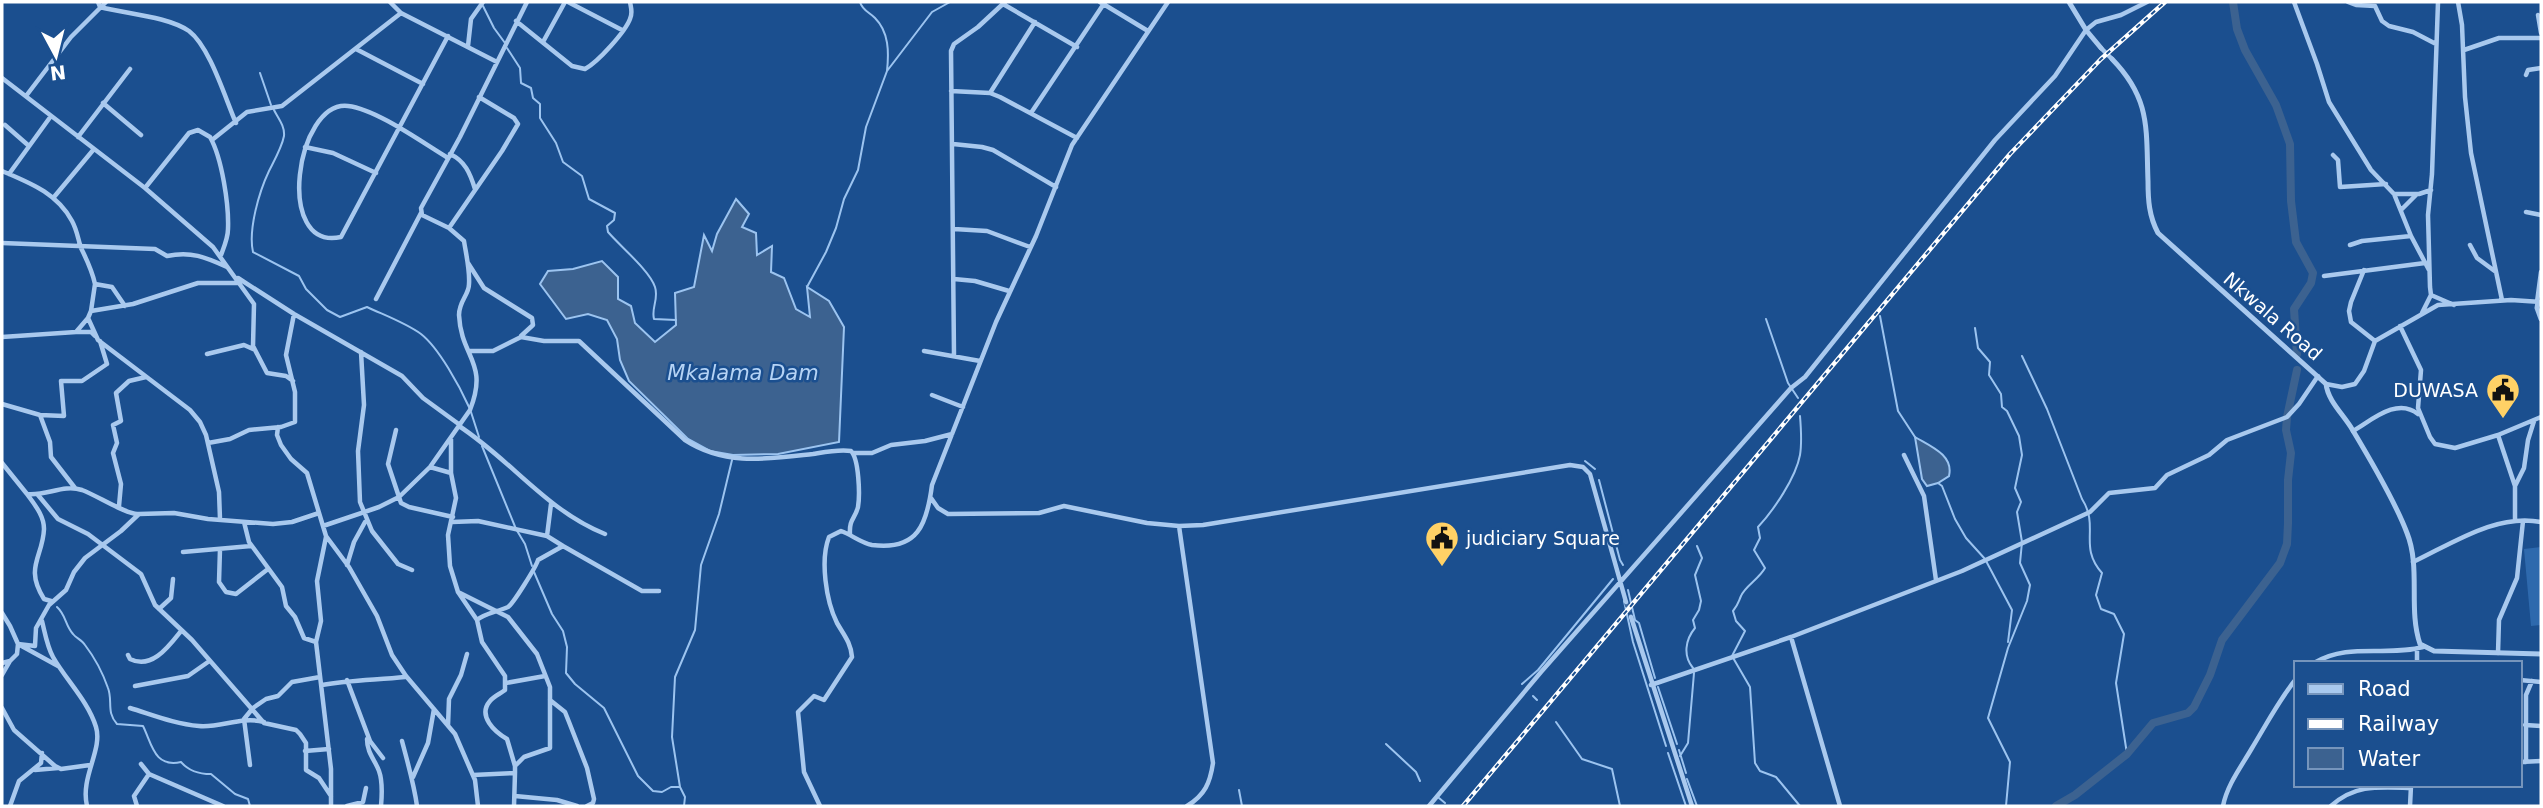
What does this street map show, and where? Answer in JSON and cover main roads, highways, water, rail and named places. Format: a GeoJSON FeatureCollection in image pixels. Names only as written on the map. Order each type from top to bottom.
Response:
{"type":"FeatureCollection","features":[{"type":"Feature","properties":{"kind":"water","name":"Mkalama Dam"},"geometry":{"type":"Polygon","coordinates":[[[736,199],[749,214],[742,227],[756,233],[757,255],[772,246],[771,272],[784,278],[796,309],[810,317],[807,287],[829,301],[844,327],[839,442],[778,454],[733,455],[710,451],[688,439],[629,381],[620,360],[617,339],[607,320],[588,314],[566,319],[540,284],[548,271],[573,269],[602,261],[618,277],[618,299],[631,306],[635,323],[655,342],[676,325],[675,293],[694,287],[704,235],[712,251],[717,234],[736,199]]]}},
{"type":"Feature","properties":{"kind":"water"},"geometry":{"type":"Polygon","coordinates":[[[1915,437],[1944,457],[1950,469],[1949,476],[1927,486],[1922,479],[1915,437]]]}},
{"type":"Feature","properties":{"kind":"waterway"},"geometry":{"type":"LineString","coordinates":[[860,2],[883,30],[888,50],[887,71]]}},
{"type":"Feature","properties":{"kind":"waterway"},"geometry":{"type":"LineString","coordinates":[[807,287],[826,252],[844,199],[858,170],[866,127],[887,71],[932,12],[950,2]]}},
{"type":"Feature","properties":{"kind":"waterway"},"geometry":{"type":"LineString","coordinates":[[2233,2],[2237,29],[2245,50],[2276,105],[2290,144],[2291,201],[2296,242],[2313,273],[2311,283],[2294,309],[2297,354]]}},
{"type":"Feature","properties":{"kind":"waterway"},"geometry":{"type":"LineString","coordinates":[[483,6],[505,43]]}},
{"type":"Feature","properties":{"kind":"waterway"},"geometry":{"type":"LineString","coordinates":[[507,48],[520,68],[521,83],[531,88],[533,98],[540,104],[540,118],[556,143],[563,162],[582,176],[589,199],[615,213],[614,220],[607,226],[608,232],[652,281],[656,291],[654,319],[676,320]]}},
{"type":"Feature","properties":{"kind":"waterway"},"geometry":{"type":"LineString","coordinates":[[260,73],[271,105]]}},
{"type":"Feature","properties":{"kind":"waterway"},"geometry":{"type":"LineString","coordinates":[[274,110],[284,136],[258,200],[253,222],[253,252],[299,276],[306,289],[327,310],[340,317],[367,307],[421,334],[442,358],[469,407]]}},
{"type":"Feature","properties":{"kind":"waterway"},"geometry":{"type":"LineString","coordinates":[[1880,316],[1898,411],[1915,437]]}},
{"type":"Feature","properties":{"kind":"waterway"},"geometry":{"type":"LineString","coordinates":[[1766,319],[1788,383],[1798,398]]}},
{"type":"Feature","properties":{"kind":"waterway"},"geometry":{"type":"LineString","coordinates":[[1975,328],[1978,348],[1990,362],[1989,375],[2001,394],[2002,407],[2007,411],[2019,436],[2022,455],[2015,488],[2021,502],[2017,512],[2022,542],[2020,563],[2030,585],[1988,718],[2010,762],[2006,806]]}},
{"type":"Feature","properties":{"kind":"waterway"},"geometry":{"type":"LineString","coordinates":[[2022,356],[2047,409],[2087,509],[2091,554],[2102,573],[2096,595],[2101,609],[2114,614],[2124,634],[2116,683],[2127,754]]}},
{"type":"Feature","properties":{"kind":"waterway"},"geometry":{"type":"LineString","coordinates":[[2056,806],[2075,795],[2127,754],[2153,723],[2188,713],[2194,707],[2210,675],[2222,640],[2280,563],[2287,544],[2291,453],[2286,430],[2287,417],[2297,370]]}},
{"type":"Feature","properties":{"kind":"waterway"},"geometry":{"type":"LineString","coordinates":[[471,412],[479,437]]}},
{"type":"Feature","properties":{"kind":"waterway"},"geometry":{"type":"LineString","coordinates":[[1800,416],[1801,446],[1798,464],[1771,512],[1758,527],[1760,538],[1754,550],[1765,568],[1743,592],[1733,611],[1736,621],[1745,631],[1732,656],[1750,687],[1755,763],[1760,771],[1776,777],[1800,806]]}},
{"type":"Feature","properties":{"kind":"waterway"},"geometry":{"type":"LineString","coordinates":[[482,446],[532,566]]}},
{"type":"Feature","properties":{"kind":"waterway"},"geometry":{"type":"LineString","coordinates":[[680,787],[672,737],[675,677],[695,630],[701,565],[719,514],[732,460]]}},
{"type":"Feature","properties":{"kind":"waterway"},"geometry":{"type":"LineString","coordinates":[[1585,461],[1595,469]]}},
{"type":"Feature","properties":{"kind":"waterway"},"geometry":{"type":"LineString","coordinates":[[1599,480],[1623,565]]}},
{"type":"Feature","properties":{"kind":"waterway"},"geometry":{"type":"LineString","coordinates":[[1938,483],[1942,486],[1966,538],[1985,559],[2012,610],[2008,642]]}},
{"type":"Feature","properties":{"kind":"waterway"},"geometry":{"type":"LineString","coordinates":[[1693,668],[1686,648],[1695,628],[1693,620],[1701,601],[1695,575],[1702,558],[1697,546]]}},
{"type":"Feature","properties":{"kind":"waterway"},"geometry":{"type":"LineString","coordinates":[[534,572],[552,614],[563,631],[567,647],[566,673],[604,708],[638,776],[653,791],[662,792],[671,787],[680,787],[685,797],[684,806]]}},
{"type":"Feature","properties":{"kind":"waterway"},"geometry":{"type":"LineString","coordinates":[[1522,684],[1538,670],[1613,579]]}},
{"type":"Feature","properties":{"kind":"waterway"},"geometry":{"type":"LineString","coordinates":[[1628,590],[1635,620],[1639,623],[1655,678]]}},
{"type":"Feature","properties":{"kind":"waterway"},"geometry":{"type":"LineString","coordinates":[[1624,601],[1633,642],[1666,746]]}},
{"type":"Feature","properties":{"kind":"waterway"},"geometry":{"type":"LineString","coordinates":[[57,607],[70,631],[84,643],[98,665],[108,688],[111,711],[117,724],[143,726],[159,758],[172,763],[181,762],[194,771],[211,774],[235,794],[248,799],[250,806]]}},
{"type":"Feature","properties":{"kind":"waterway"},"geometry":{"type":"LineString","coordinates":[[1680,756],[1688,743],[1694,673]]}},
{"type":"Feature","properties":{"kind":"waterway"},"geometry":{"type":"LineString","coordinates":[[1658,687],[1677,744]]}},
{"type":"Feature","properties":{"kind":"waterway"},"geometry":{"type":"LineString","coordinates":[[1533,696],[1537,700]]}},
{"type":"Feature","properties":{"kind":"waterway"},"geometry":{"type":"LineString","coordinates":[[1556,722],[1582,759],[1612,769],[1620,806]]}},
{"type":"Feature","properties":{"kind":"waterway"},"geometry":{"type":"LineString","coordinates":[[1386,744],[1416,772],[1420,781]]}},
{"type":"Feature","properties":{"kind":"waterway"},"geometry":{"type":"LineString","coordinates":[[1679,750],[1686,773]]}},
{"type":"Feature","properties":{"kind":"waterway"},"geometry":{"type":"LineString","coordinates":[[1668,753],[1686,806]]}},
{"type":"Feature","properties":{"kind":"waterway"},"geometry":{"type":"LineString","coordinates":[[1687,779],[1697,806]]}},
{"type":"Feature","properties":{"kind":"waterway"},"geometry":{"type":"LineString","coordinates":[[1239,790],[1242,806]]}},
{"type":"Feature","properties":{"kind":"waterway"},"geometry":{"type":"LineString","coordinates":[[1439,798],[1445,803]]}},
{"type":"Feature","properties":{"kind":"tunnel"},"geometry":{"type":"LineString","coordinates":[[1626,602],[1631,617]]}},
{"type":"Feature","properties":{"kind":"railway"},"geometry":{"type":"LineString","coordinates":[[1463,806],[2010,154],[2101,59],[2165,2]]}},
{"type":"Feature","properties":{"kind":"place","name":"DUWASA"},"geometry":{"type":"Point","coordinates":[2503,420]}},
{"type":"Feature","properties":{"kind":"place","name":"judiciary Square"},"geometry":{"type":"Point","coordinates":[1442,568]}}]}
